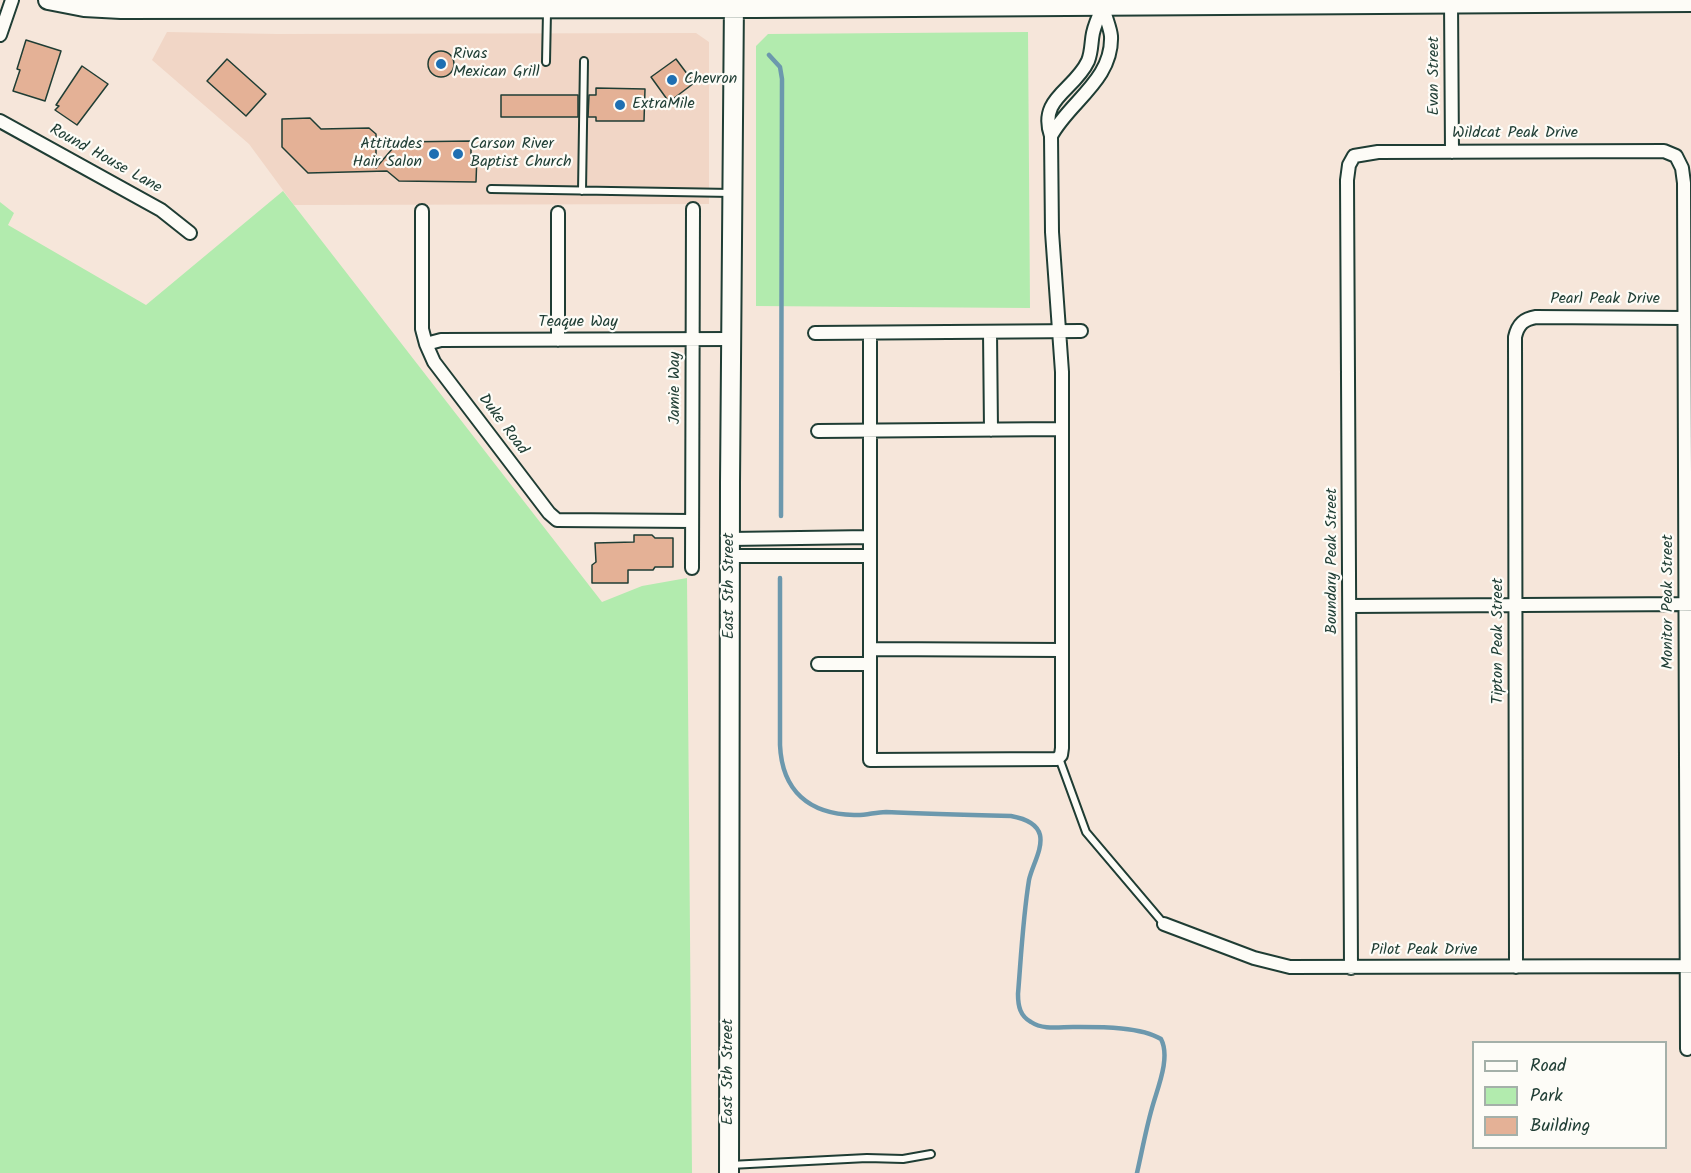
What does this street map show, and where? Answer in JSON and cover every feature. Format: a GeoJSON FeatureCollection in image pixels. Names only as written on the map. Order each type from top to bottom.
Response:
{"type":"FeatureCollection","features":[{"type":"Feature","properties":{"kind":"main road"},"geometry":{"type":"LineString","coordinates":[[48,0],[84,7],[121,9],[547,8],[734,4],[1691,2]]}},
{"type":"Feature","properties":{"kind":"main road","name":"East 5th Street"},"geometry":{"type":"LineString","coordinates":[[729,1169],[734,4]]}},
{"type":"Feature","properties":{"kind":"street"},"geometry":{"type":"LineString","coordinates":[[0,35],[12,0]]}},
{"type":"Feature","properties":{"kind":"street","name":"Evan Street"},"geometry":{"type":"LineString","coordinates":[[1451,2],[1452,152]]}},
{"type":"Feature","properties":{"kind":"street"},"geometry":{"type":"LineString","coordinates":[[870,333],[870,760],[1054,760],[1059,758],[1062,748],[1062,372],[1052,232],[1052,136],[1047,124],[1048,113],[1082,72],[1090,57],[1092,34],[1103,3]]}},
{"type":"Feature","properties":{"kind":"street"},"geometry":{"type":"LineString","coordinates":[[1052,136],[1064,116],[1098,79],[1109,54],[1111,34],[1103,3]]}},
{"type":"Feature","properties":{"kind":"street","name":"Round House Lane"},"geometry":{"type":"LineString","coordinates":[[0,121],[161,210],[190,233]]}},
{"type":"Feature","properties":{"kind":"street","name":"Wildcat Peak Drive"},"geometry":{"type":"LineString","coordinates":[[1354,156],[1378,152],[1650,150],[1664,151],[1676,156]]}},
{"type":"Feature","properties":{"kind":"street","name":"Boundary Peak Street"},"geometry":{"type":"LineString","coordinates":[[1351,968],[1347,180],[1349,165],[1354,156]]}},
{"type":"Feature","properties":{"kind":"street","name":"Monitor Peak Street"},"geometry":{"type":"LineString","coordinates":[[1676,156],[1682,168],[1684,183],[1684,318],[1688,435],[1689,966],[1687,1049]]}},
{"type":"Feature","properties":{"kind":"street","name":"Jamie Way"},"geometry":{"type":"LineString","coordinates":[[692,568],[693,209]]}},
{"type":"Feature","properties":{"kind":"street","name":"Duke Road"},"geometry":{"type":"LineString","coordinates":[[422,211],[422,329],[426,344],[434,362],[549,513],[557,520],[692,521]]}},
{"type":"Feature","properties":{"kind":"street"},"geometry":{"type":"LineString","coordinates":[[558,213],[558,340]]}},
{"type":"Feature","properties":{"kind":"street","name":"Pearl Peak Drive"},"geometry":{"type":"LineString","coordinates":[[1525,319],[1545,316],[1684,318]]}},
{"type":"Feature","properties":{"kind":"street","name":"Tipton Peak Street"},"geometry":{"type":"LineString","coordinates":[[1516,967],[1515,337],[1517,329],[1525,319]]}},
{"type":"Feature","properties":{"kind":"street"},"geometry":{"type":"LineString","coordinates":[[815,333],[1081,331]]}},
{"type":"Feature","properties":{"kind":"street"},"geometry":{"type":"LineString","coordinates":[[990,332],[991,430]]}},
{"type":"Feature","properties":{"kind":"street","name":"Teaque Way"},"geometry":{"type":"LineString","coordinates":[[426,344],[441,340],[731,339]]}},
{"type":"Feature","properties":{"kind":"street"},"geometry":{"type":"LineString","coordinates":[[818,431],[1062,429]]}},
{"type":"Feature","properties":{"kind":"street"},"geometry":{"type":"LineString","coordinates":[[730,547],[828,538],[870,537]]}},
{"type":"Feature","properties":{"kind":"street"},"geometry":{"type":"LineString","coordinates":[[730,547],[828,556],[870,556]]}},
{"type":"Feature","properties":{"kind":"street"},"geometry":{"type":"LineString","coordinates":[[1350,606],[1688,604]]}},
{"type":"Feature","properties":{"kind":"street"},"geometry":{"type":"LineString","coordinates":[[870,649],[1062,650]]}},
{"type":"Feature","properties":{"kind":"street"},"geometry":{"type":"LineString","coordinates":[[818,664],[870,664]]}},
{"type":"Feature","properties":{"kind":"street","name":"Pilot Peak Drive"},"geometry":{"type":"LineString","coordinates":[[1164,924],[1273,964],[1306,968],[1689,966]]}},
{"type":"Feature","properties":{"kind":"lane"},"geometry":{"type":"LineString","coordinates":[[546,62],[547,8]]}},
{"type":"Feature","properties":{"kind":"lane"},"geometry":{"type":"LineString","coordinates":[[582,191],[585,62]]}},
{"type":"Feature","properties":{"kind":"lane"},"geometry":{"type":"LineString","coordinates":[[1066,89],[1077,101]]}},
{"type":"Feature","properties":{"kind":"lane"},"geometry":{"type":"LineString","coordinates":[[492,189],[732,193]]}},
{"type":"Feature","properties":{"kind":"lane"},"geometry":{"type":"LineString","coordinates":[[828,538],[828,556]]}},
{"type":"Feature","properties":{"kind":"lane"},"geometry":{"type":"LineString","coordinates":[[1059,758],[1086,832],[1164,924]]}},
{"type":"Feature","properties":{"kind":"lane"},"geometry":{"type":"LineString","coordinates":[[729,1169],[867,1158],[903,1159],[931,1154]]}},
{"type":"Feature","properties":{"kind":"shaded area"},"geometry":{"type":"Polygon","coordinates":[[[167,32],[696,33],[709,42],[709,204],[294,205],[249,144],[152,60],[167,32]]]}},
{"type":"Feature","properties":{"kind":"green space"},"geometry":{"type":"Polygon","coordinates":[[[1028,32],[1030,308],[756,306],[756,46],[768,34],[1028,32]]]}},
{"type":"Feature","properties":{"kind":"green space"},"geometry":{"type":"Polygon","coordinates":[[[283,191],[602,602],[642,586],[687,578],[692,1173],[0,1173],[0,202],[14,213],[8,225],[146,305],[283,191]]]}},
{"type":"Feature","properties":{"kind":"building"},"geometry":{"type":"Polygon","coordinates":[[[26,40],[61,51],[45,101],[13,91],[26,40]]]}},
{"type":"Feature","properties":{"kind":"building","name":"Rivas Mexican Grill"},"geometry":{"type":"Polygon","coordinates":[[[441,51],[450,55],[454,64],[450,73],[441,77],[432,73],[428,64],[432,55],[441,51]]]}},
{"type":"Feature","properties":{"kind":"building"},"geometry":{"type":"Polygon","coordinates":[[[227,59],[266,94],[246,116],[207,81],[227,59]]]}},
{"type":"Feature","properties":{"kind":"building","name":"Chevron"},"geometry":{"type":"Polygon","coordinates":[[[676,59],[694,83],[669,102],[651,77],[676,59]]]}},
{"type":"Feature","properties":{"kind":"building"},"geometry":{"type":"Polygon","coordinates":[[[82,66],[108,84],[77,125],[55,110],[82,66]]]}},
{"type":"Feature","properties":{"kind":"building","name":"ExtraMile"},"geometry":{"type":"Polygon","coordinates":[[[596,88],[645,89],[644,121],[596,121],[596,117],[588,117],[589,95],[596,95],[596,88]]]}},
{"type":"Feature","properties":{"kind":"building"},"geometry":{"type":"Polygon","coordinates":[[[501,95],[578,95],[578,117],[501,117],[501,95]]]}},
{"type":"Feature","properties":{"kind":"building"},"geometry":{"type":"Polygon","coordinates":[[[310,118],[321,129],[369,128],[376,134],[376,168],[398,142],[471,141],[471,155],[477,155],[476,182],[399,181],[387,171],[308,173],[282,147],[282,119],[310,118]]]}},
{"type":"Feature","properties":{"kind":"building"},"geometry":{"type":"Polygon","coordinates":[[[634,535],[673,538],[673,567],[628,570],[628,583],[592,583],[592,565],[596,562],[595,543],[634,542],[634,535]]]}},
{"type":"Feature","properties":{"kind":"waterway"},"geometry":{"type":"LineString","coordinates":[[769,55],[780,67],[782,79],[781,516]]}},
{"type":"Feature","properties":{"kind":"waterway"},"geometry":{"type":"LineString","coordinates":[[780,578],[780,745],[782,761],[792,787],[811,805],[838,814],[858,815],[886,812],[1011,816],[1036,827],[1041,840],[1027,894],[1022,937],[1019,1007],[1027,1020],[1036,1025],[1051,1028],[1118,1028],[1142,1032],[1161,1039],[1165,1055],[1164,1064],[1137,1173]]}},
{"type":"Feature","properties":{"kind":"place","name":"Rivas Mexican Grill"},"geometry":{"type":"Point","coordinates":[441,64]}},
{"type":"Feature","properties":{"kind":"place","name":"Chevron"},"geometry":{"type":"Point","coordinates":[672,80]}},
{"type":"Feature","properties":{"kind":"place","name":"ExtraMile"},"geometry":{"type":"Point","coordinates":[620,105]}},
{"type":"Feature","properties":{"kind":"place","name":"Attitudes Hair Salon"},"geometry":{"type":"Point","coordinates":[434,154]}},
{"type":"Feature","properties":{"kind":"place","name":"Carson River Baptist Church"},"geometry":{"type":"Point","coordinates":[458,154]}}]}
